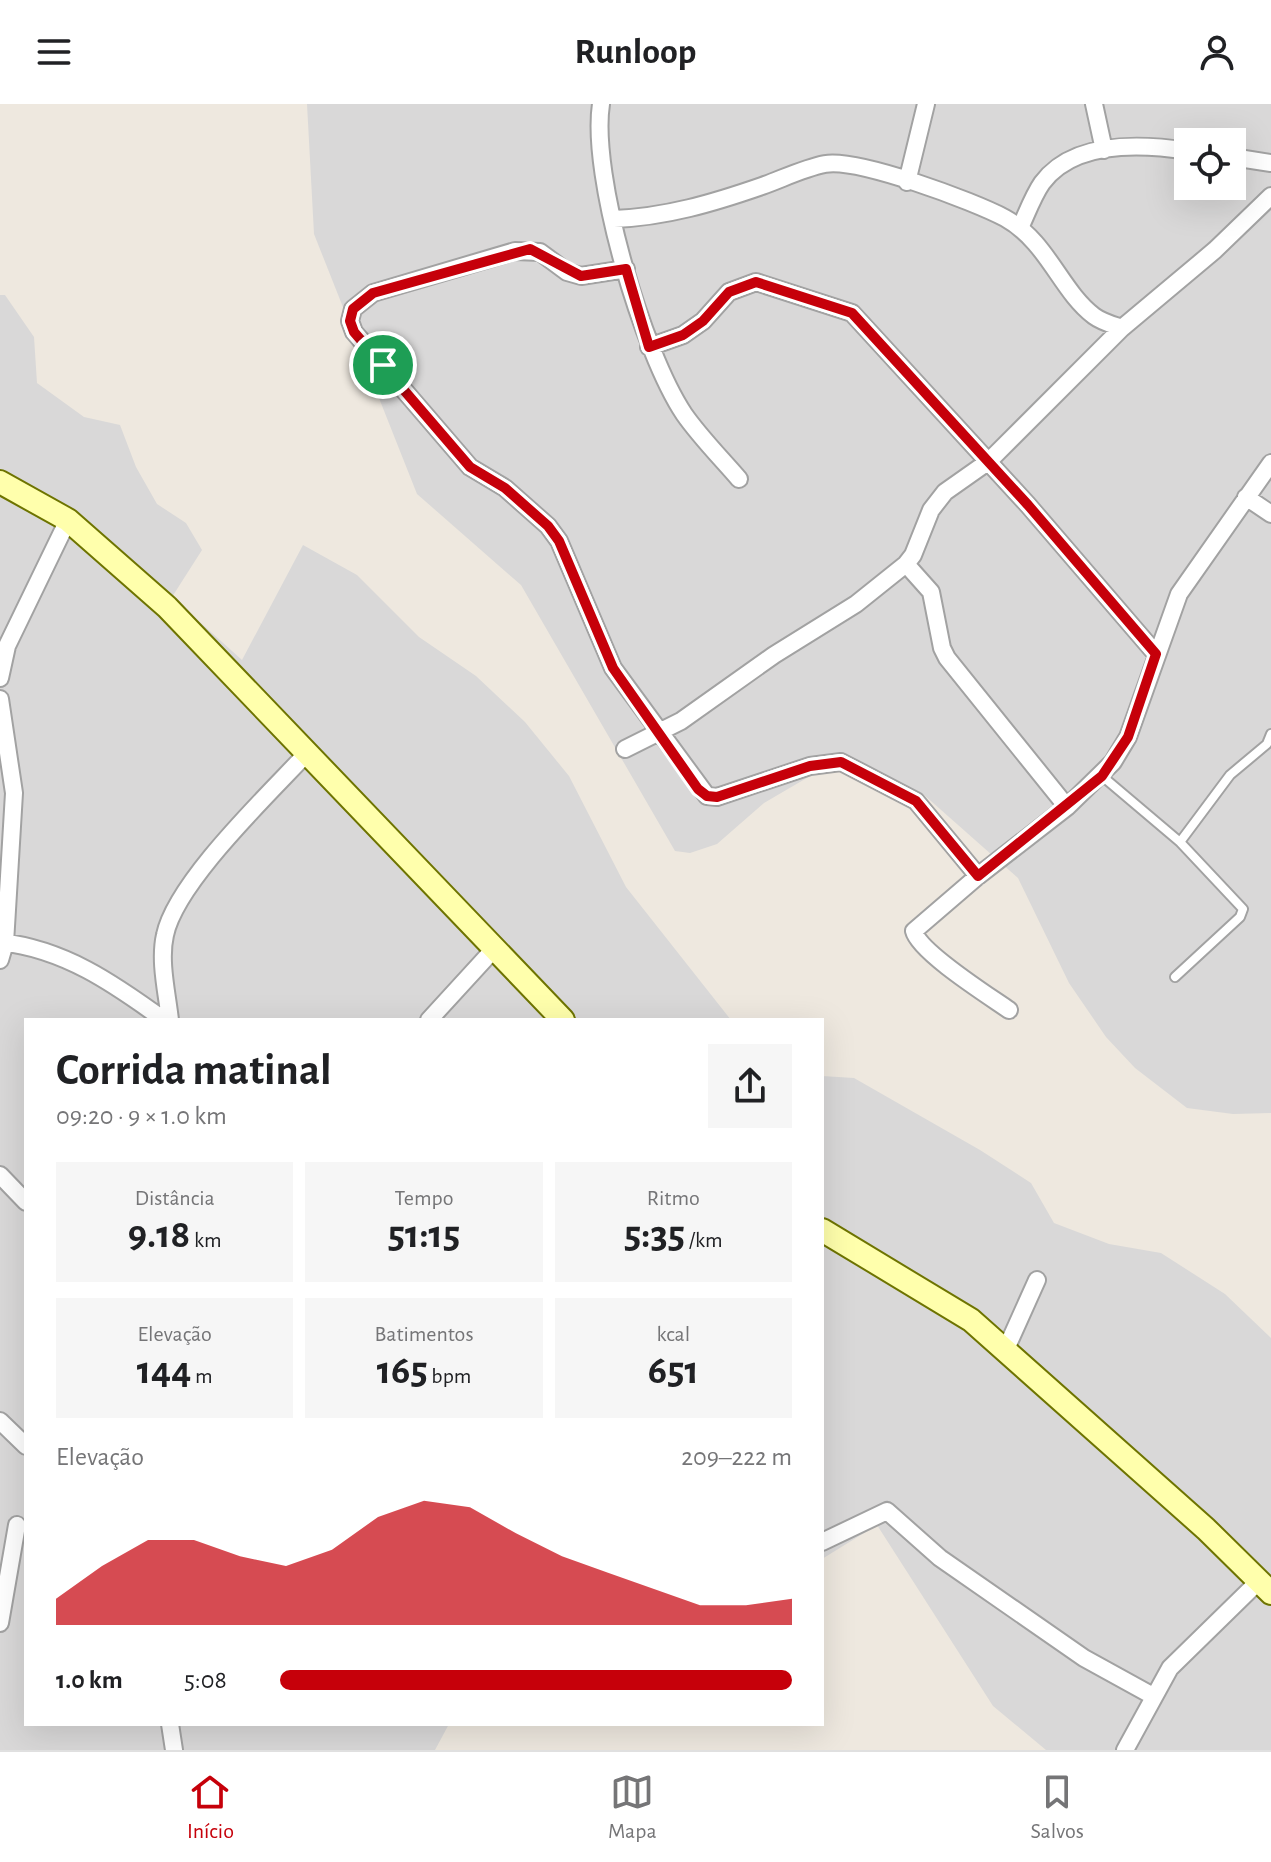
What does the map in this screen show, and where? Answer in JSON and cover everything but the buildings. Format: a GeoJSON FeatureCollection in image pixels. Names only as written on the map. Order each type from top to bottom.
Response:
{"type":"FeatureCollection","features":[{"type":"Feature","properties":{"kind":"street"},"geometry":{"type":"LineString","coordinates":[[601,104],[598,124],[602,164],[626,269],[649,347],[684,414],[739,479]]}},
{"type":"Feature","properties":{"kind":"street"},"geometry":{"type":"LineString","coordinates":[[907,182],[926,104]]}},
{"type":"Feature","properties":{"kind":"street"},"geometry":{"type":"LineString","coordinates":[[1094,104],[1104,150]]}},
{"type":"Feature","properties":{"kind":"street"},"geometry":{"type":"LineString","coordinates":[[1020,228],[1043,182],[1069,162],[1104,150],[1136,145],[1174,149]]}},
{"type":"Feature","properties":{"kind":"street"},"geometry":{"type":"LineString","coordinates":[[1246,159],[1271,163]]}},
{"type":"Feature","properties":{"kind":"street"},"geometry":{"type":"LineString","coordinates":[[614,219],[701,207],[828,164],[950,195],[1020,228],[1051,260],[1092,315],[1122,328]]}},
{"type":"Feature","properties":{"kind":"street"},"geometry":{"type":"LineString","coordinates":[[625,749],[661,731],[856,604],[906,564],[913,555],[931,510],[945,492],[989,461],[1122,328],[1215,250],[1271,196]]}},
{"type":"Feature","properties":{"kind":"street"},"geometry":{"type":"LineString","coordinates":[[626,269],[581,276],[567,272],[540,252],[515,251],[373,293],[353,309],[350,321],[354,332],[470,467],[505,488],[553,533],[595,620],[613,668],[707,796],[717,797],[810,766],[841,762],[916,801],[978,876]]}},
{"type":"Feature","properties":{"kind":"street"},"geometry":{"type":"LineString","coordinates":[[649,347],[683,335],[741,285],[756,282],[832,304],[852,313],[989,461],[1156,654]]}},
{"type":"Feature","properties":{"kind":"street"},"geometry":{"type":"LineString","coordinates":[[1009,1010],[919,942],[914,931],[1102,776],[1128,737],[1156,654],[1185,583],[1271,463]]}},
{"type":"Feature","properties":{"kind":"street"},"geometry":{"type":"LineString","coordinates":[[0,482],[68,520],[167,607],[561,1018]]}},
{"type":"Feature","properties":{"kind":"street"},"geometry":{"type":"LineString","coordinates":[[1246,497],[1271,514]]}},
{"type":"Feature","properties":{"kind":"street"},"geometry":{"type":"LineString","coordinates":[[0,678],[7,646],[68,520]]}},
{"type":"Feature","properties":{"kind":"street"},"geometry":{"type":"LineString","coordinates":[[906,564],[931,592],[947,658],[1067,807]]}},
{"type":"Feature","properties":{"kind":"street"},"geometry":{"type":"LineString","coordinates":[[0,699],[14,793],[0,960]]}},
{"type":"Feature","properties":{"kind":"street"},"geometry":{"type":"LineString","coordinates":[[170,1018],[164,936],[172,915],[192,883],[307,753]]}},
{"type":"Feature","properties":{"kind":"street"},"geometry":{"type":"LineString","coordinates":[[2,942],[68,960],[104,977],[161,1018]]}},
{"type":"Feature","properties":{"kind":"street"},"geometry":{"type":"LineString","coordinates":[[431,1018],[494,949]]}},
{"type":"Feature","properties":{"kind":"street"},"geometry":{"type":"LineString","coordinates":[[0,1175],[24,1200]]}},
{"type":"Feature","properties":{"kind":"street"},"geometry":{"type":"LineString","coordinates":[[824,1231],[971,1320],[1265,1586],[1170,1668],[1125,1750]]}},
{"type":"Feature","properties":{"kind":"street"},"geometry":{"type":"LineString","coordinates":[[1006,1349],[1037,1280]]}},
{"type":"Feature","properties":{"kind":"street"},"geometry":{"type":"LineString","coordinates":[[0,1421],[24,1444]]}},
{"type":"Feature","properties":{"kind":"street"},"geometry":{"type":"LineString","coordinates":[[824,1541],[887,1511],[940,1558],[1084,1658],[1153,1696]]}},
{"type":"Feature","properties":{"kind":"street"},"geometry":{"type":"LineString","coordinates":[[0,1623],[14,1525]]}},
{"type":"Feature","properties":{"kind":"street"},"geometry":{"type":"LineString","coordinates":[[170,1726],[174,1750]]}},
{"type":"Feature","properties":{"kind":"lane"},"geometry":{"type":"LineString","coordinates":[[1180,842],[1230,775],[1269,745],[1271,734]]}},
{"type":"Feature","properties":{"kind":"lane"},"geometry":{"type":"LineString","coordinates":[[1102,776],[1180,842],[1243,909],[1240,917],[1175,977]]}},
{"type":"Feature","properties":{"kind":"shaded area"},"geometry":{"type":"Polygon","coordinates":[[[307,104],[1271,104],[1271,1113],[1233,1114],[1187,1108],[1135,1068],[1106,1037],[1069,983],[1018,878],[923,794],[865,766],[817,772],[764,803],[717,844],[690,853],[675,851],[521,585],[417,494],[314,234],[307,104]]]}},
{"type":"Feature","properties":{"kind":"shaded area"},"geometry":{"type":"Polygon","coordinates":[[[0,295],[5,295],[34,337],[37,383],[84,417],[120,425],[136,467],[157,504],[186,523],[202,550],[172,597],[242,660],[303,545],[357,575],[419,637],[476,676],[525,722],[569,776],[626,887],[729,1018],[24,1018],[24,1726],[448,1726],[435,1750],[0,1750],[0,295]]]}},
{"type":"Feature","properties":{"kind":"shaded area"},"geometry":{"type":"Polygon","coordinates":[[[824,1076],[854,1078],[980,1150],[1031,1183],[1054,1223],[1109,1244],[1161,1253],[1225,1294],[1271,1338],[1271,1750],[1046,1750],[993,1706],[877,1525],[824,1558],[824,1076]]]}},
{"type":"Feature","properties":{"kind":"route"},"geometry":{"type":"LineString","coordinates":[[530,249],[540,252],[567,272],[581,276],[626,269],[649,347],[683,335],[703,321],[729,292],[756,282],[832,304],[852,313],[957,430],[989,461],[1156,654],[1128,737],[1102,776],[978,876],[916,801],[841,762],[810,766],[717,797],[707,796],[698,789],[661,731],[620,682],[559,541],[548,526],[505,488],[470,467],[383,365],[354,332],[350,321],[353,309],[360,301],[373,293],[530,249]]}}]}
